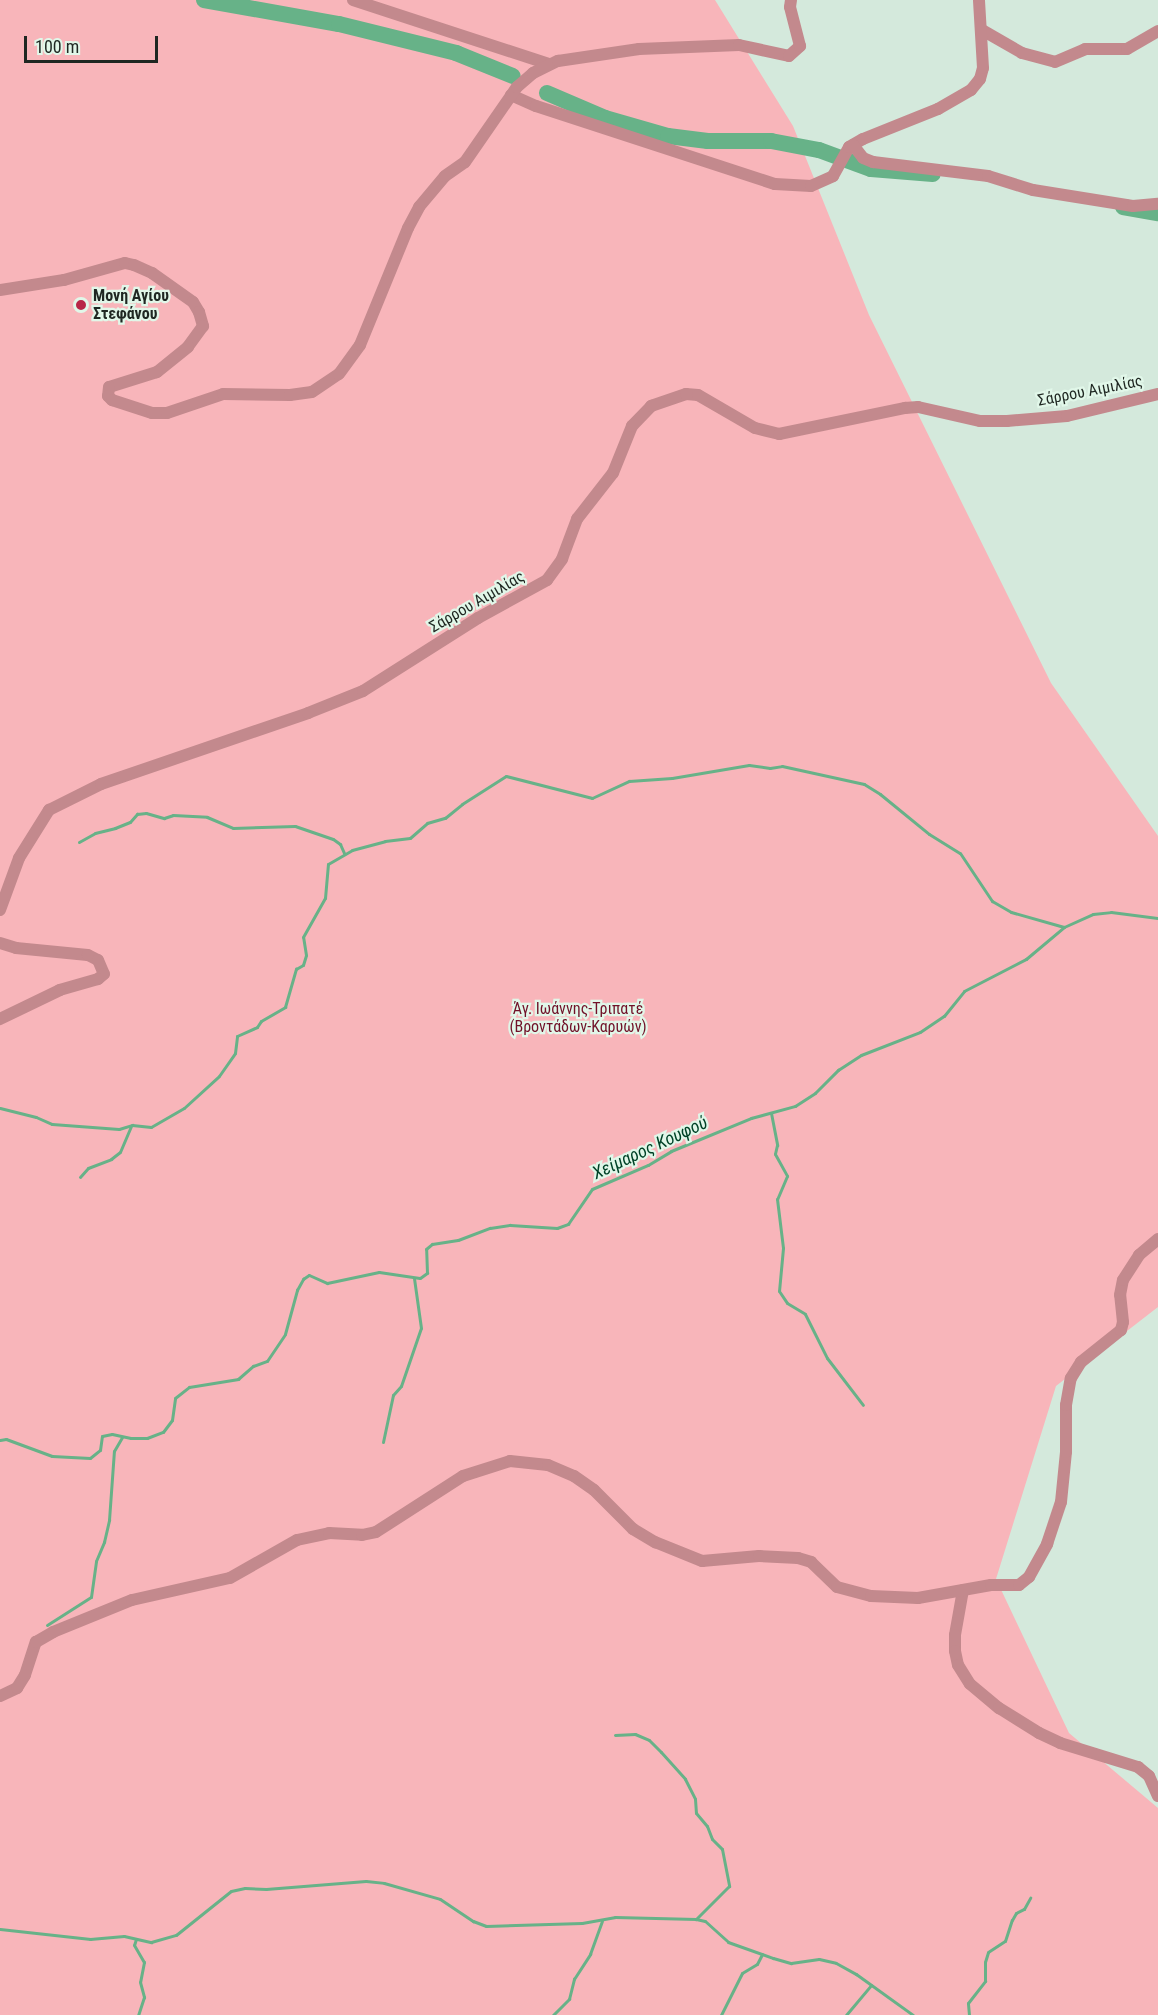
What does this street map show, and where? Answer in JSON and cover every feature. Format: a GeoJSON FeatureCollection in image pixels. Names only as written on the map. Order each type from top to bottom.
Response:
{"type":"FeatureCollection","features":[{"type":"Feature","properties":{"kind":"street"},"geometry":{"type":"LineString","coordinates":[[353,0],[545,66]]}},
{"type":"Feature","properties":{"kind":"street"},"geometry":{"type":"LineString","coordinates":[[0,290],[64,280],[125,263],[152,273],[193,302],[203,326],[188,347],[157,372],[111,386],[107,393],[112,400],[152,413],[167,413],[223,394],[290,395],[312,392],[339,375],[360,345],[408,228],[419,207],[445,176],[465,162],[514,91],[545,66],[639,49],[739,45],[789,56],[800,46],[791,12],[791,0]]}},
{"type":"Feature","properties":{"kind":"street"},"geometry":{"type":"LineString","coordinates":[[514,91],[536,106],[775,184],[798,187],[819,184],[832,176],[850,148],[881,130],[938,109],[971,90],[982,73],[979,0]]}},
{"type":"Feature","properties":{"kind":"street"},"geometry":{"type":"LineString","coordinates":[[982,30],[1022,53],[1055,62],[1085,48],[1127,49],[1158,31]]}},
{"type":"Feature","properties":{"kind":"street"},"geometry":{"type":"LineString","coordinates":[[850,148],[873,162],[988,176],[1033,190],[1133,206],[1158,204]]}},
{"type":"Feature","properties":{"kind":"street","name":"Σάρρου Αιμιλίας"},"geometry":{"type":"LineString","coordinates":[[0,910],[19,858],[49,810],[101,784],[308,713],[363,691],[478,618],[536,588],[560,564],[577,519],[613,473],[632,426],[647,408],[657,403],[686,394],[698,395],[755,428],[779,434],[904,408],[918,407],[980,420],[1007,421],[1067,416],[1158,394]]}},
{"type":"Feature","properties":{"kind":"street"},"geometry":{"type":"LineString","coordinates":[[0,943],[15,948],[88,955],[98,960],[104,974],[98,979],[60,990],[0,1019]]}},
{"type":"Feature","properties":{"kind":"street"},"geometry":{"type":"LineString","coordinates":[[0,1696],[17,1688],[25,1675],[36,1642],[53,1632],[132,1600],[230,1578],[297,1540],[329,1533],[376,1532],[463,1476],[510,1461],[548,1465],[574,1476],[594,1490],[633,1529],[656,1542],[702,1561],[750,1556],[798,1558],[811,1562],[837,1587],[871,1596],[918,1598],[991,1585],[1018,1585],[1026,1581],[1056,1522],[1061,1502],[1066,1452],[1066,1405],[1071,1378],[1081,1362],[1121,1330],[1123,1322],[1120,1295],[1124,1280],[1139,1255],[1158,1239]]}},
{"type":"Feature","properties":{"kind":"street"},"geometry":{"type":"LineString","coordinates":[[963,1590],[954,1651],[958,1665],[970,1684],[999,1708],[1050,1738],[1138,1767],[1149,1776],[1158,1796]]}},
{"type":"Feature","properties":{"kind":"green space","name":"Άγ. Ιωάννης-Τριπατέ (Βροντάδων-Καρυών)"},"geometry":{"type":"Polygon","coordinates":[[[0,0],[715,0],[793,126],[869,315],[1051,683],[1158,836],[1158,1307],[1056,1386],[996,1579],[1069,1733],[1158,1808],[1158,2015],[0,2015],[0,0]]]}},
{"type":"Feature","properties":{"kind":"waterway"},"geometry":{"type":"LineString","coordinates":[[204,0],[339,24],[456,53],[513,76]]}},
{"type":"Feature","properties":{"kind":"waterway"},"geometry":{"type":"LineString","coordinates":[[547,93],[605,118],[668,136],[708,141],[771,141],[819,150],[871,169],[933,174]]}},
{"type":"Feature","properties":{"kind":"waterway"},"geometry":{"type":"LineString","coordinates":[[1123,207],[1158,213]]}},
{"type":"Feature","properties":{"kind":"waterway"},"geometry":{"type":"LineString","coordinates":[[0,1108],[36,1117],[52,1124],[119,1129],[132,1125],[151,1127],[184,1108],[219,1076],[235,1053],[237,1036],[257,1027],[261,1021],[285,1007],[296,969],[303,965],[306,955],[303,937],[325,898],[328,864],[352,850],[385,841],[410,838],[427,823],[445,818],[462,804],[506,776],[592,798],[629,781],[672,778],[749,765],[770,768],[782,766],[864,784],[880,794],[929,834],[960,853],[992,901],[1011,912],[1064,927]]}},
{"type":"Feature","properties":{"kind":"waterway"},"geometry":{"type":"LineString","coordinates":[[79,842],[95,833],[130,822],[137,814],[146,813],[164,818],[173,815],[207,817],[233,828],[295,826],[333,839],[340,844],[344,853]]}},
{"type":"Feature","properties":{"kind":"waterway","name":"Χείμαρος Κουφού"},"geometry":{"type":"LineString","coordinates":[[0,1440],[6,1439],[52,1456],[90,1458],[100,1450],[102,1436],[112,1434],[131,1438],[147,1438],[163,1432],[172,1420],[175,1398],[189,1387],[238,1379],[253,1366],[267,1361],[285,1334],[297,1290],[303,1279],[309,1275],[327,1283],[379,1272],[420,1278],[427,1273],[426,1249],[432,1244],[458,1240],[490,1228],[510,1225],[557,1228],[568,1224],[592,1189],[648,1165],[671,1151],[751,1118],[795,1106],[815,1093],[838,1070],[861,1055],[920,1032],[944,1016],[964,991],[1026,959],[1064,927],[1093,914],[1111,912],[1158,918]]}},
{"type":"Feature","properties":{"kind":"waterway"},"geometry":{"type":"LineString","coordinates":[[771,1113],[777,1145],[775,1154],[787,1176],[777,1199],[783,1248],[779,1291],[787,1303],[805,1314],[827,1358],[863,1405]]}},
{"type":"Feature","properties":{"kind":"waterway"},"geometry":{"type":"LineString","coordinates":[[80,1177],[88,1168],[111,1159],[120,1152],[131,1126]]}},
{"type":"Feature","properties":{"kind":"waterway"},"geometry":{"type":"LineString","coordinates":[[383,1442],[393,1395],[401,1386],[421,1328],[414,1278]]}},
{"type":"Feature","properties":{"kind":"waterway"},"geometry":{"type":"LineString","coordinates":[[47,1625],[91,1597],[96,1561],[104,1542],[109,1520],[114,1451],[122,1437]]}},
{"type":"Feature","properties":{"kind":"waterway"},"geometry":{"type":"LineString","coordinates":[[615,1735],[635,1734],[649,1740],[661,1752],[685,1779],[695,1799],[696,1813],[707,1826],[712,1839],[722,1849],[729,1886],[696,1919]]}},
{"type":"Feature","properties":{"kind":"waterway"},"geometry":{"type":"LineString","coordinates":[[0,1929],[90,1939],[124,1936],[151,1942],[176,1935],[231,1891],[245,1888],[266,1889],[366,1881],[384,1883],[440,1899],[473,1921],[486,1926],[582,1923],[615,1917],[705,1921],[728,1942],[773,1958],[791,1963],[819,1959],[836,1963],[856,1974],[913,2015]]}},
{"type":"Feature","properties":{"kind":"waterway"},"geometry":{"type":"LineString","coordinates":[[969,2015],[968,2003],[985,1981],[985,1962],[988,1952],[1005,1941],[1016,1913],[1024,1909],[1030,1898]]}},
{"type":"Feature","properties":{"kind":"waterway"},"geometry":{"type":"LineString","coordinates":[[553,2015],[569,1999],[574,1979],[590,1954],[602,1921]]}},
{"type":"Feature","properties":{"kind":"waterway"},"geometry":{"type":"LineString","coordinates":[[136,1939],[134,1945],[144,1962],[140,1982],[144,1997],[138,2015]]}},
{"type":"Feature","properties":{"kind":"waterway"},"geometry":{"type":"LineString","coordinates":[[721,2015],[742,1973],[757,1964],[762,1954]]}},
{"type":"Feature","properties":{"kind":"waterway"},"geometry":{"type":"LineString","coordinates":[[846,2015],[871,1985]]}},
{"type":"Feature","properties":{"kind":"place","name":"Μονή Αγίου Στεφάνου"},"geometry":{"type":"Point","coordinates":[81,305]}}]}
